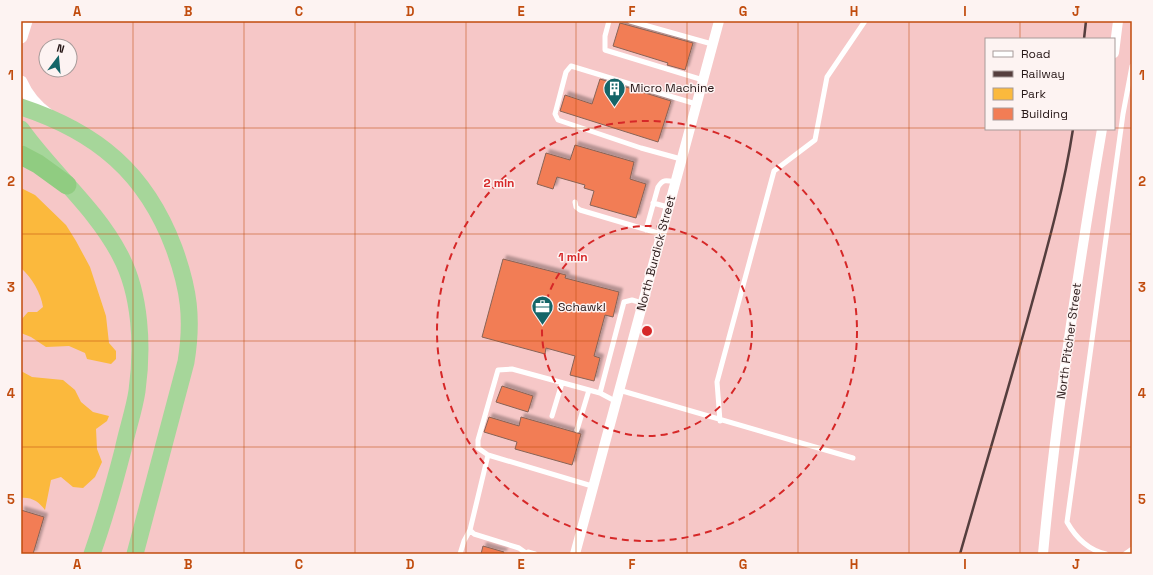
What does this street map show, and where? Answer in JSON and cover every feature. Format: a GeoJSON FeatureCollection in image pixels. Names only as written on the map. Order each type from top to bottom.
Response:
{"type":"FeatureCollection","features":[{"type":"Feature","properties":{"kind":"highway"},"geometry":{"type":"LineString","coordinates":[[21,107],[81,133],[114,157],[149,196],[164,223],[185,279],[189,299],[191,325],[186,362],[135,554]]}},
{"type":"Feature","properties":{"kind":"highway"},"geometry":{"type":"LineString","coordinates":[[21,129],[34,147],[96,218],[121,256],[134,296],[140,344],[137,392],[112,493],[92,554]]}},
{"type":"Feature","properties":{"kind":"highway"},"geometry":{"type":"LineString","coordinates":[[21,155],[38,164],[67,185]]}},
{"type":"Feature","properties":{"kind":"street"},"geometry":{"type":"LineString","coordinates":[[21,37],[26,21]]}},
{"type":"Feature","properties":{"kind":"street","name":"North Burdick Street"},"geometry":{"type":"LineString","coordinates":[[574,554],[719,21]]}},
{"type":"Feature","properties":{"kind":"street"},"geometry":{"type":"LineString","coordinates":[[1115,45],[1118,21]]}},
{"type":"Feature","properties":{"kind":"street"},"geometry":{"type":"LineString","coordinates":[[21,82],[26,92],[39,108],[61,124]]}},
{"type":"Feature","properties":{"kind":"street","name":"North Pitcher Street"},"geometry":{"type":"LineString","coordinates":[[1042,554],[1049,487],[1078,270],[1102,130]]}},
{"type":"Feature","properties":{"kind":"lane"},"geometry":{"type":"LineString","coordinates":[[609,21],[605,36],[605,50],[703,80]]}},
{"type":"Feature","properties":{"kind":"lane"},"geometry":{"type":"LineString","coordinates":[[630,21],[712,44]]}},
{"type":"Feature","properties":{"kind":"lane"},"geometry":{"type":"LineString","coordinates":[[720,421],[717,382],[774,171],[815,140],[827,77],[865,21]]}},
{"type":"Feature","properties":{"kind":"lane"},"geometry":{"type":"LineString","coordinates":[[681,159],[641,148],[558,120],[554,114],[566,72],[570,66],[696,104]]}},
{"type":"Feature","properties":{"kind":"lane"},"geometry":{"type":"LineString","coordinates":[[1106,554],[1095,552],[1074,535],[1067,522],[1123,114],[1132,66]]}},
{"type":"Feature","properties":{"kind":"lane"},"geometry":{"type":"LineString","coordinates":[[646,230],[653,203],[661,181],[665,180],[675,182]]}},
{"type":"Feature","properties":{"kind":"lane"},"geometry":{"type":"LineString","coordinates":[[575,202],[576,207],[580,210],[660,234]]}},
{"type":"Feature","properties":{"kind":"lane"},"geometry":{"type":"LineString","coordinates":[[653,203],[668,207]]}},
{"type":"Feature","properties":{"kind":"lane"},"geometry":{"type":"LineString","coordinates":[[600,393],[624,302],[632,300],[642,303]]}},
{"type":"Feature","properties":{"kind":"lane"},"geometry":{"type":"LineString","coordinates":[[592,486],[488,455],[478,448],[478,440],[498,370],[512,369],[562,382],[600,393],[615,401]]}},
{"type":"Feature","properties":{"kind":"lane"},"geometry":{"type":"LineString","coordinates":[[552,416],[562,382]]}},
{"type":"Feature","properties":{"kind":"lane"},"geometry":{"type":"LineString","coordinates":[[578,430],[589,390]]}},
{"type":"Feature","properties":{"kind":"lane"},"geometry":{"type":"LineString","coordinates":[[618,390],[720,421],[853,458]]}},
{"type":"Feature","properties":{"kind":"lane"},"geometry":{"type":"LineString","coordinates":[[460,554],[464,541],[470,530],[488,455]]}},
{"type":"Feature","properties":{"kind":"lane"},"geometry":{"type":"LineString","coordinates":[[470,530],[474,534],[519,548],[526,553],[535,554]]}},
{"type":"Feature","properties":{"kind":"lane"},"geometry":{"type":"LineString","coordinates":[[1125,554],[1132,549]]}},
{"type":"Feature","properties":{"kind":"green space"},"geometry":{"type":"Polygon","coordinates":[[[21,188],[35,195],[66,225],[90,267],[106,316],[109,343],[116,351],[116,359],[111,364],[87,359],[85,353],[69,346],[46,347],[31,337],[21,333],[21,320],[28,312],[37,312],[43,307],[35,286],[29,276],[21,268],[21,188]]]}},
{"type":"Feature","properties":{"kind":"green space"},"geometry":{"type":"Polygon","coordinates":[[[21,371],[32,377],[63,380],[75,390],[81,402],[93,412],[109,416],[107,421],[96,429],[97,449],[102,462],[95,477],[83,488],[73,487],[61,477],[51,480],[45,510],[29,498],[21,498],[21,371]]]}},
{"type":"Feature","properties":{"kind":"building"},"geometry":{"type":"Polygon","coordinates":[[[620,23],[693,43],[685,70],[667,65],[668,63],[613,46],[620,23]]]}},
{"type":"Feature","properties":{"kind":"building","name":"Micro Machine"},"geometry":{"type":"Polygon","coordinates":[[[600,79],[671,101],[658,142],[560,111],[565,95],[592,104],[600,79]]]}},
{"type":"Feature","properties":{"kind":"building"},"geometry":{"type":"Polygon","coordinates":[[[575,145],[634,162],[630,179],[646,184],[636,218],[590,205],[594,191],[584,188],[585,185],[557,177],[553,189],[537,184],[546,153],[570,160],[575,145]]]}},
{"type":"Feature","properties":{"kind":"building","name":"Schawk!"},"geometry":{"type":"Polygon","coordinates":[[[503,259],[566,275],[565,278],[619,292],[613,317],[605,315],[594,356],[600,358],[594,381],[570,375],[575,356],[546,348],[545,354],[482,337],[503,259]]]}},
{"type":"Feature","properties":{"kind":"building"},"geometry":{"type":"Polygon","coordinates":[[[502,386],[533,396],[528,412],[496,402],[502,386]]]}},
{"type":"Feature","properties":{"kind":"building"},"geometry":{"type":"Polygon","coordinates":[[[489,417],[519,426],[521,417],[581,434],[572,465],[515,449],[517,442],[484,432],[489,417]]]}},
{"type":"Feature","properties":{"kind":"building"},"geometry":{"type":"Polygon","coordinates":[[[21,510],[44,517],[33,554],[21,554],[21,510]]]}},
{"type":"Feature","properties":{"kind":"building"},"geometry":{"type":"Polygon","coordinates":[[[483,546],[504,552],[503,554],[481,554],[483,546]]]}},
{"type":"Feature","properties":{"kind":"railway"},"geometry":{"type":"LineString","coordinates":[[1084,38],[1086,21]]}},
{"type":"Feature","properties":{"kind":"railway"},"geometry":{"type":"LineString","coordinates":[[960,554],[1044,260],[1060,195],[1073,130]]}},
{"type":"Feature","properties":{"kind":"place","name":"Micro Machine"},"geometry":{"type":"Point","coordinates":[615,108]}},
{"type":"Feature","properties":{"kind":"place","name":"Schawk!"},"geometry":{"type":"Point","coordinates":[543,326]}}]}
